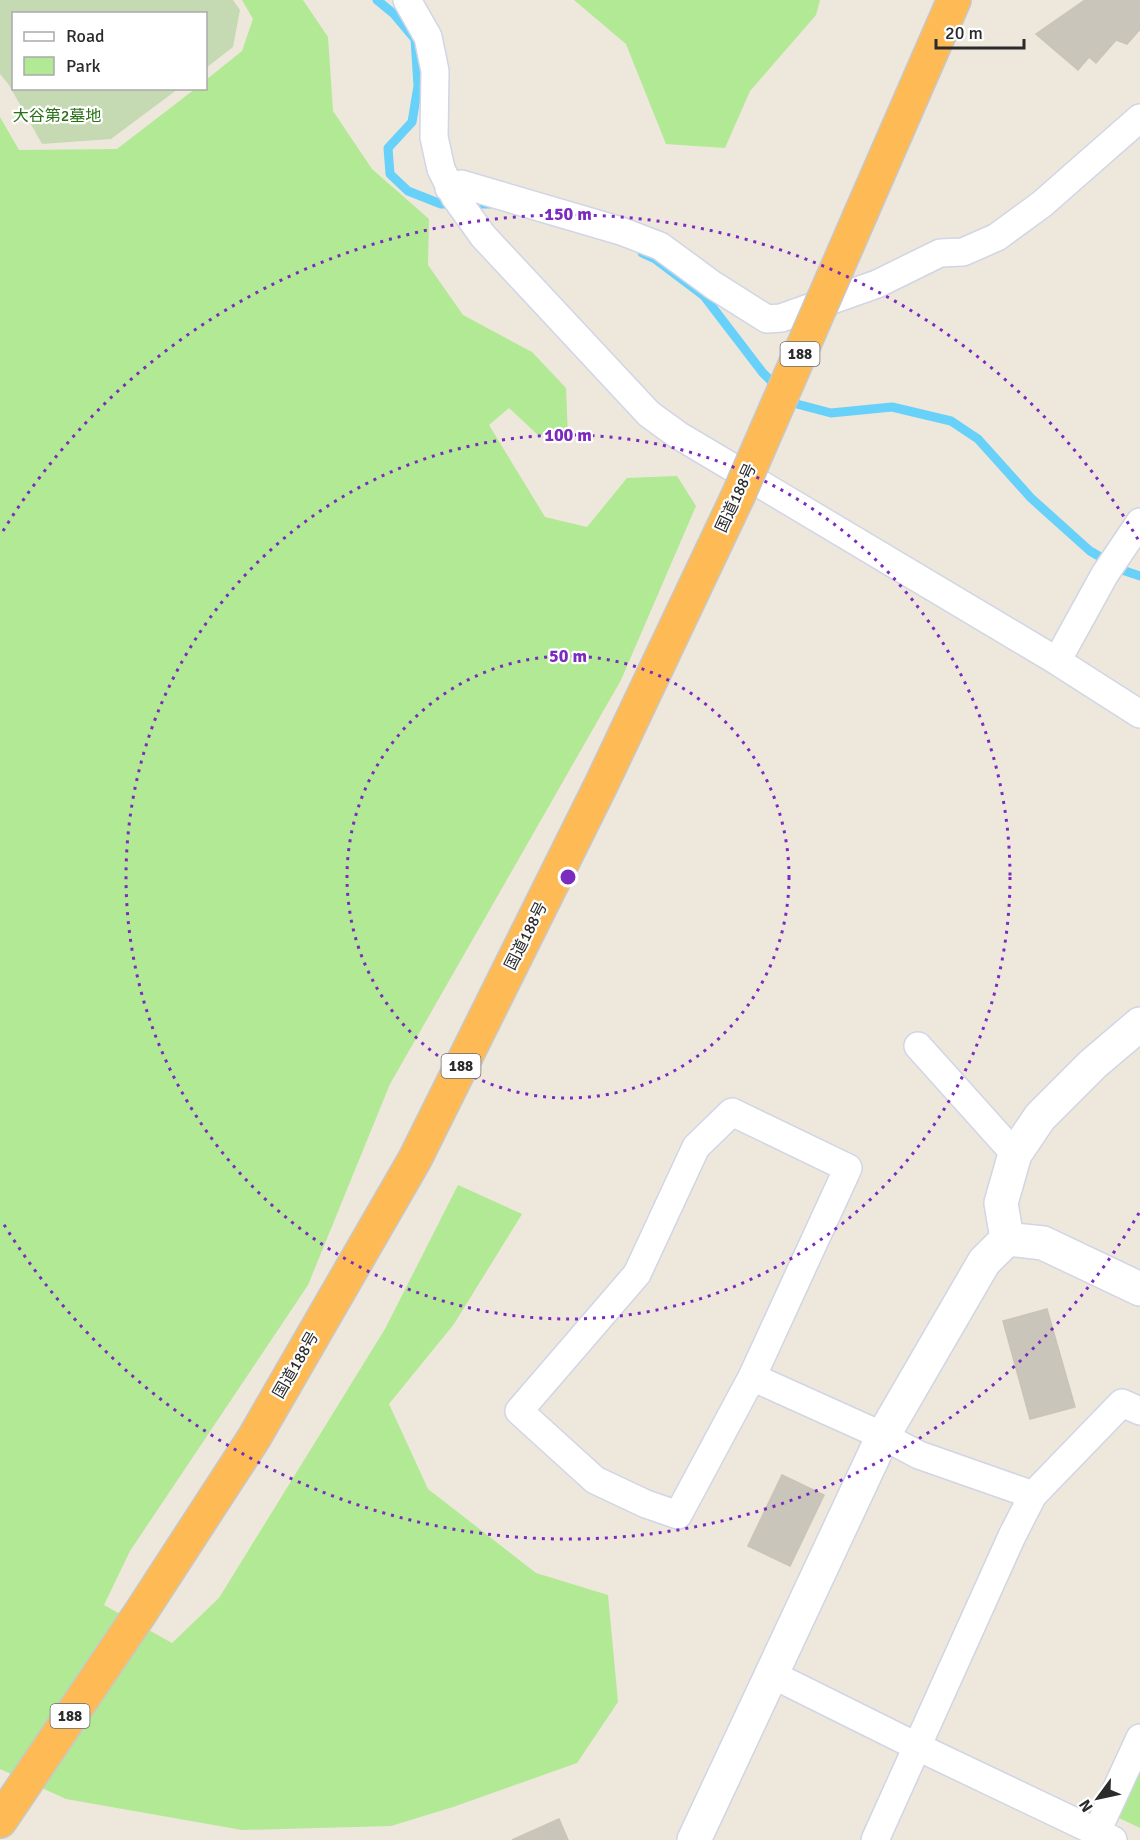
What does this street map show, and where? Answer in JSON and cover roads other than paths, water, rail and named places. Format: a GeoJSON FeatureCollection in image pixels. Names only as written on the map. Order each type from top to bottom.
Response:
{"type":"FeatureCollection","features":[{"type":"Feature","properties":{"kind":"highway","name":"国道188号"},"geometry":{"type":"LineString","coordinates":[[0,1821],[141,1612],[254,1438],[415,1159],[601,785],[738,496],[954,0]]}},
{"type":"Feature","properties":{"kind":"street"},"geometry":{"type":"LineString","coordinates":[[406,0],[428,37],[435,71],[434,137],[441,170],[457,201],[483,236],[649,414],[688,441],[1056,661],[1140,714]]}},
{"type":"Feature","properties":{"kind":"street"},"geometry":{"type":"LineString","coordinates":[[457,201],[461,184],[621,231],[660,246],[713,285],[767,319],[781,318],[877,284],[940,253],[963,252],[997,237],[1042,204],[1140,118]]}},
{"type":"Feature","properties":{"kind":"street"},"geometry":{"type":"LineString","coordinates":[[1056,661],[1111,565],[1140,522]]}},
{"type":"Feature","properties":{"kind":"street"},"geometry":{"type":"LineString","coordinates":[[1007,1239],[1001,1203],[1016,1154],[1040,1117],[1093,1064],[1140,1024]]}},
{"type":"Feature","properties":{"kind":"street"},"geometry":{"type":"LineString","coordinates":[[918,1046],[1016,1154]]}},
{"type":"Feature","properties":{"kind":"street"},"geometry":{"type":"LineString","coordinates":[[732,1112],[848,1168],[752,1377],[678,1515],[646,1504],[595,1480],[519,1411],[637,1274],[696,1147],[732,1112]]}},
{"type":"Feature","properties":{"kind":"street"},"geometry":{"type":"LineString","coordinates":[[694,1840],[883,1436],[984,1262],[1007,1239],[1043,1242],[1140,1289]]}},
{"type":"Feature","properties":{"kind":"street"},"geometry":{"type":"LineString","coordinates":[[752,1377],[883,1436],[919,1455],[1033,1495]]}},
{"type":"Feature","properties":{"kind":"street"},"geometry":{"type":"LineString","coordinates":[[875,1840],[1012,1536],[1033,1495],[1122,1403],[1140,1411]]}},
{"type":"Feature","properties":{"kind":"street"},"geometry":{"type":"LineString","coordinates":[[771,1674],[1101,1838],[1140,1738]]}},
{"type":"Feature","properties":{"kind":"waterway"},"geometry":{"type":"LineString","coordinates":[[377,0],[394,14],[415,39],[418,86],[412,122],[388,148],[390,174],[408,191],[441,204],[490,204]]}},
{"type":"Feature","properties":{"kind":"waterway"},"geometry":{"type":"LineString","coordinates":[[642,253],[655,259],[704,296],[763,373],[778,388]]}},
{"type":"Feature","properties":{"kind":"waterway"},"geometry":{"type":"LineString","coordinates":[[788,397],[793,403],[831,413],[892,407],[951,421],[978,439],[1031,498],[1090,551],[1125,571],[1140,576]]}},
{"type":"Feature","properties":{"kind":"park label","name":"大谷第2墓地"},"geometry":{"type":"Point","coordinates":[57,116]}}]}
